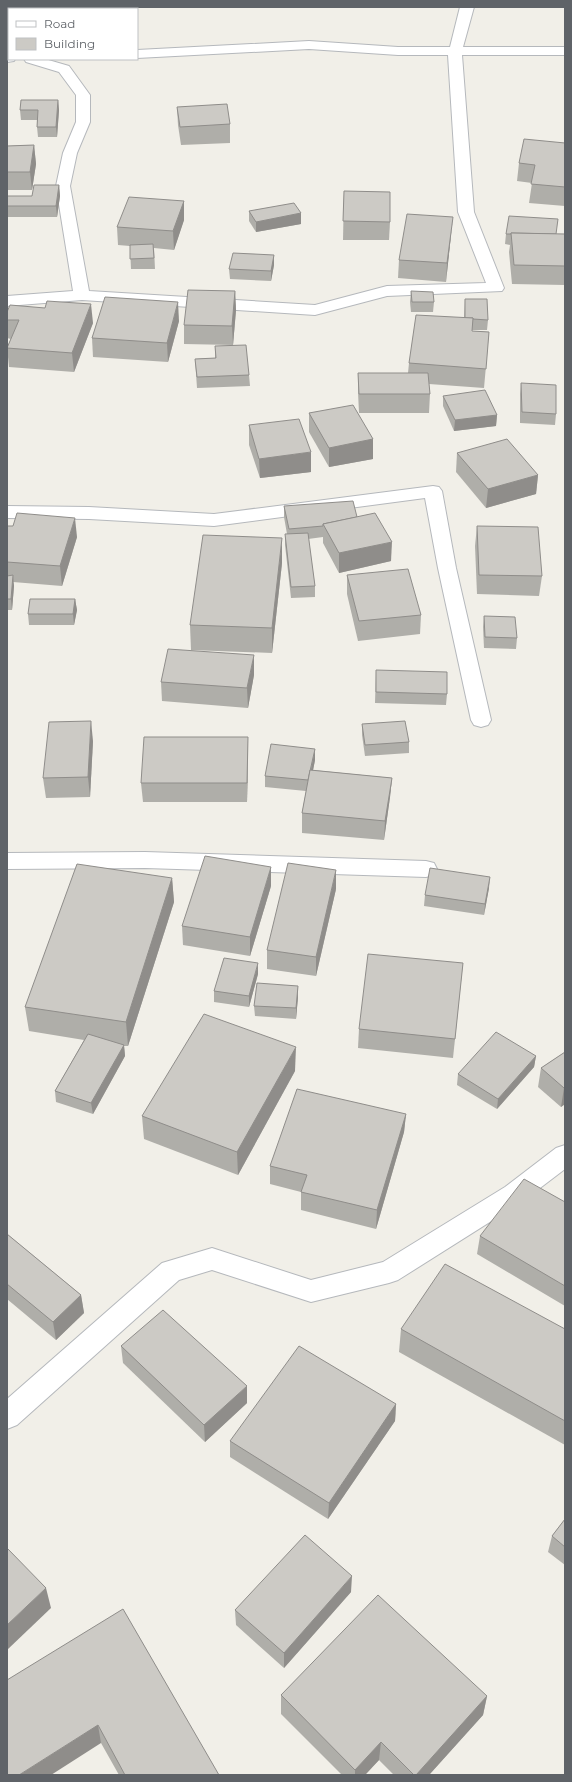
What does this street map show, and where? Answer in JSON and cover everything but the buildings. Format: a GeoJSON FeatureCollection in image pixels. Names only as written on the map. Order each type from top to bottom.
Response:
{"type":"FeatureCollection","features":[{"type":"Feature","properties":{"kind":"street"},"geometry":{"type":"LineString","coordinates":[[7,301],[82,296],[315,310],[387,291],[496,288],[466,212],[454,52],[467,7]]}},
{"type":"Feature","properties":{"kind":"street"},"geometry":{"type":"LineString","coordinates":[[138,54],[309,45],[398,52],[565,51]]}},
{"type":"Feature","properties":{"kind":"street"},"geometry":{"type":"LineString","coordinates":[[34,60],[64,69],[83,95],[83,122],[70,154],[63,186],[82,296]]}},
{"type":"Feature","properties":{"kind":"street"},"geometry":{"type":"LineString","coordinates":[[7,512],[89,513],[214,520],[433,490],[447,568],[481,720]]}},
{"type":"Feature","properties":{"kind":"street"},"geometry":{"type":"LineString","coordinates":[[7,861],[145,860],[426,869]]}},
{"type":"Feature","properties":{"kind":"street"},"geometry":{"type":"LineString","coordinates":[[7,1416],[171,1271],[212,1259],[311,1291],[389,1272],[514,1194],[565,1155]]}}]}
